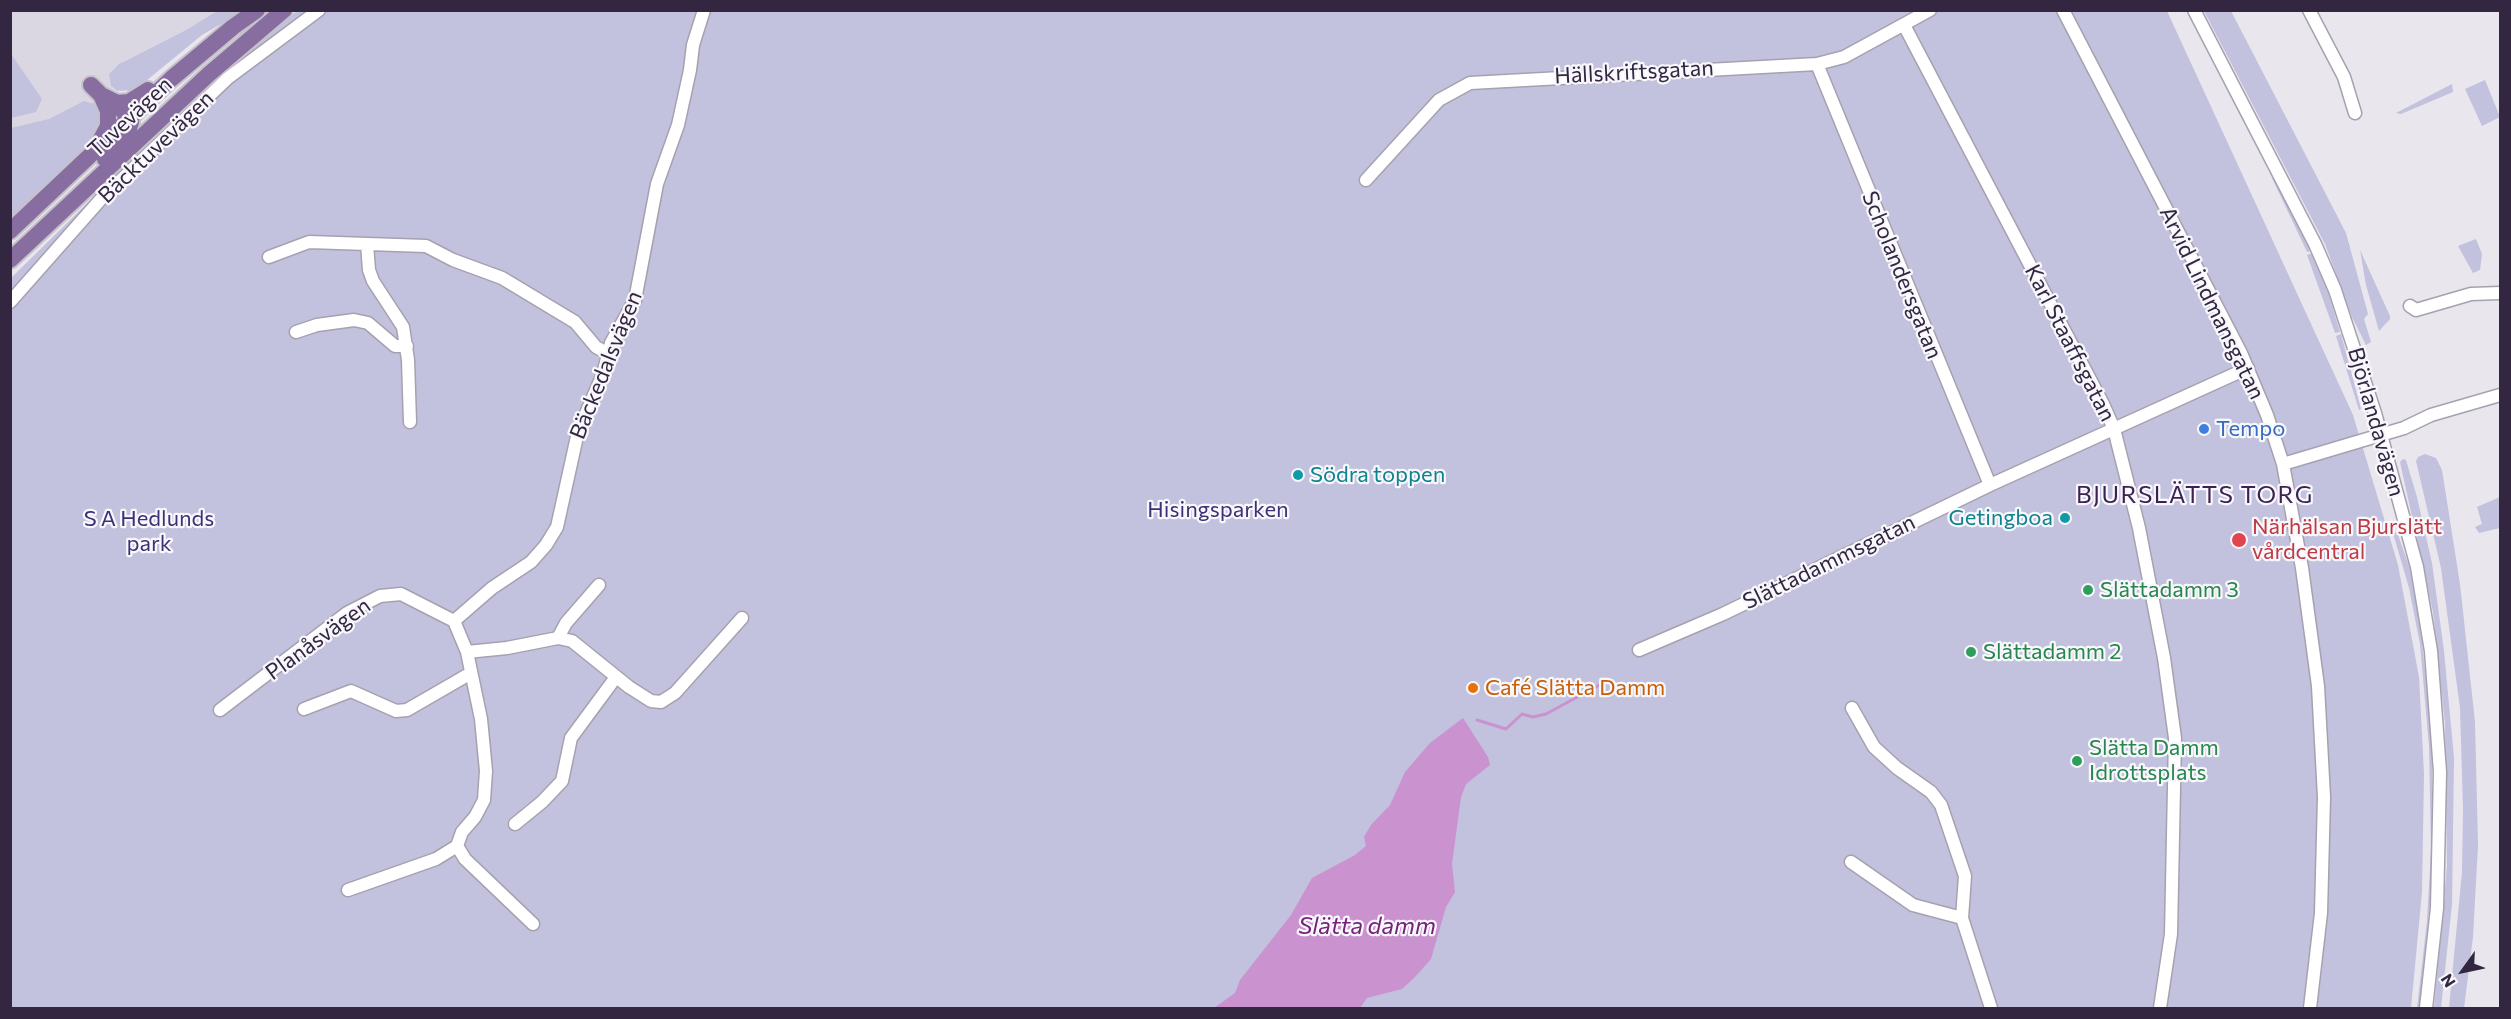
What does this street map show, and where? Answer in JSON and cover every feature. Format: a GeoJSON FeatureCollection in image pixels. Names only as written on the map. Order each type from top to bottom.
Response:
{"type":"FeatureCollection","features":[{"type":"Feature","properties":{"kind":"main road","name":"Tuvevägen"},"geometry":{"type":"LineString","coordinates":[[10,231],[129,117],[233,27],[257,10]]}},
{"type":"Feature","properties":{"kind":"main road","name":"Tuvevägen"},"geometry":{"type":"LineString","coordinates":[[10,260],[209,74],[284,10]]}},
{"type":"Feature","properties":{"kind":"main road"},"geometry":{"type":"LineString","coordinates":[[117,103],[129,102],[139,96],[209,40],[233,27]]}},
{"type":"Feature","properties":{"kind":"main road"},"geometry":{"type":"LineString","coordinates":[[95,181],[98,166],[128,132],[129,117],[117,103],[96,90],[109,119],[108,126],[97,147]]}},
{"type":"Feature","properties":{"kind":"street","name":"Bäcktuvevägen"},"geometry":{"type":"LineString","coordinates":[[10,302],[101,200],[228,78],[319,10]]}},
{"type":"Feature","properties":{"kind":"street","name":"Bäckedalsvägen"},"geometry":{"type":"LineString","coordinates":[[454,621],[492,588],[531,562],[552,536],[561,514],[578,432],[603,374],[607,353],[635,300],[657,184],[678,124],[693,45],[704,10]]}},
{"type":"Feature","properties":{"kind":"street","name":"Hällskriftsgatan"},"geometry":{"type":"LineString","coordinates":[[1366,180],[1439,100],[1476,81],[1817,64],[1844,57],[1930,10]]}},
{"type":"Feature","properties":{"kind":"street","name":"Arvid Lindmansgatan"},"geometry":{"type":"LineString","coordinates":[[2063,10],[2248,368],[2283,464],[2302,568],[2318,686],[2324,797],[2321,913],[2310,1008]]}},
{"type":"Feature","properties":{"kind":"street","name":"Björlandavägen"},"geometry":{"type":"LineString","coordinates":[[2194,10],[2315,244],[2347,324],[2422,589],[2436,697],[2440,781],[2439,861],[2427,1008]]}},
{"type":"Feature","properties":{"kind":"street"},"geometry":{"type":"LineString","coordinates":[[2309,10],[2344,77],[2355,113]]}},
{"type":"Feature","properties":{"kind":"street","name":"Karl Staaffsgatan"},"geometry":{"type":"LineString","coordinates":[[1904,25],[2114,429],[2142,540],[2164,658],[2175,738],[2171,934],[2160,1008]]}},
{"type":"Feature","properties":{"kind":"street","name":"Scholandersgatan"},"geometry":{"type":"LineString","coordinates":[[1817,64],[1990,485]]}},
{"type":"Feature","properties":{"kind":"street"},"geometry":{"type":"LineString","coordinates":[[269,257],[309,242],[426,246],[456,261],[502,278],[575,322],[596,347],[607,353]]}},
{"type":"Feature","properties":{"kind":"street"},"geometry":{"type":"LineString","coordinates":[[367,244],[369,270],[397,314],[407,346],[410,422]]}},
{"type":"Feature","properties":{"kind":"street"},"geometry":{"type":"LineString","coordinates":[[2410,306],[2416,310],[2471,294],[2500,293]]}},
{"type":"Feature","properties":{"kind":"street"},"geometry":{"type":"LineString","coordinates":[[296,332],[317,325],[354,320],[368,323],[395,346],[407,346]]}},
{"type":"Feature","properties":{"kind":"street","name":"Slättadammsgatan"},"geometry":{"type":"LineString","coordinates":[[1639,650],[1723,614],[1990,485],[2248,368]]}},
{"type":"Feature","properties":{"kind":"street"},"geometry":{"type":"LineString","coordinates":[[2283,464],[2412,425],[2431,415],[2500,395]]}},
{"type":"Feature","properties":{"kind":"street"},"geometry":{"type":"LineString","coordinates":[[558,638],[566,623],[599,585]]}},
{"type":"Feature","properties":{"kind":"street","name":"Planåsvägen"},"geometry":{"type":"LineString","coordinates":[[220,710],[347,614],[380,596],[401,594],[454,621]]}},
{"type":"Feature","properties":{"kind":"street"},"geometry":{"type":"LineString","coordinates":[[467,652],[507,648],[558,638],[572,641],[616,677],[651,701],[666,700],[742,618]]}},
{"type":"Feature","properties":{"kind":"street"},"geometry":{"type":"LineString","coordinates":[[348,890],[436,859],[457,846],[462,832],[478,813],[485,794],[485,754],[467,652],[454,621]]}},
{"type":"Feature","properties":{"kind":"street"},"geometry":{"type":"LineString","coordinates":[[304,709],[351,691],[396,711],[407,710],[471,673]]}},
{"type":"Feature","properties":{"kind":"street"},"geometry":{"type":"LineString","coordinates":[[515,824],[542,802],[562,781],[571,738],[616,677]]}},
{"type":"Feature","properties":{"kind":"street"},"geometry":{"type":"LineString","coordinates":[[1852,708],[1874,747],[1931,792],[1941,805],[1965,876],[1962,918],[1992,1008]]}},
{"type":"Feature","properties":{"kind":"street"},"geometry":{"type":"LineString","coordinates":[[457,846],[465,859],[533,924]]}},
{"type":"Feature","properties":{"kind":"street"},"geometry":{"type":"LineString","coordinates":[[1851,862],[1913,905],[1962,918]]}},
{"type":"Feature","properties":{"kind":"shaded area"},"geometry":{"type":"Polygon","coordinates":[[[11,11],[217,11],[186,30],[124,61],[112,71],[112,88],[115,90],[11,215],[11,11]]]}},
{"type":"Feature","properties":{"kind":"green space"},"geometry":{"type":"Polygon","coordinates":[[[217,11],[243,11],[202,35],[135,90],[117,91],[111,86],[109,74],[119,64],[186,30],[217,11]]]}},
{"type":"Feature","properties":{"kind":"green space","name":"Hisingsparken"},"geometry":{"type":"Polygon","coordinates":[[[297,11],[2167,11],[2353,415],[2398,565],[2419,677],[2424,774],[2422,892],[2411,1008],[11,1008],[11,278],[192,100],[262,38],[297,11]]]}},
{"type":"Feature","properties":{"kind":"green space"},"geometry":{"type":"Polygon","coordinates":[[[2204,11],[2231,11],[2346,233],[2368,314],[2364,319],[2371,342],[2366,345],[2352,317],[2325,244],[2204,11]]]}},
{"type":"Feature","properties":{"kind":"green space"},"geometry":{"type":"Polygon","coordinates":[[[11,54],[42,99],[36,112],[11,118],[11,54]]]}},
{"type":"Feature","properties":{"kind":"green space"},"geometry":{"type":"Polygon","coordinates":[[[2485,80],[2500,117],[2482,126],[2465,89],[2485,80]]]}},
{"type":"Feature","properties":{"kind":"green space"},"geometry":{"type":"Polygon","coordinates":[[[2452,84],[2453,92],[2401,114],[2396,113],[2452,84]]]}},
{"type":"Feature","properties":{"kind":"green space"},"geometry":{"type":"Polygon","coordinates":[[[84,101],[98,105],[103,119],[93,140],[11,221],[11,128],[49,119],[84,101]]]}},
{"type":"Feature","properties":{"kind":"green space"},"geometry":{"type":"Polygon","coordinates":[[[2274,177],[2311,251],[2307,252],[2272,178],[2274,177]]]}},
{"type":"Feature","properties":{"kind":"green space"},"geometry":{"type":"Polygon","coordinates":[[[2476,239],[2482,254],[2480,270],[2473,273],[2458,246],[2476,239]]]}},
{"type":"Feature","properties":{"kind":"green space"},"geometry":{"type":"Polygon","coordinates":[[[2360,250],[2390,316],[2379,331],[2366,285],[2360,250]]]}},
{"type":"Feature","properties":{"kind":"green space"},"geometry":{"type":"Polygon","coordinates":[[[2312,253],[2328,292],[2340,332],[2335,333],[2307,255],[2312,253]]]}},
{"type":"Feature","properties":{"kind":"green space"},"geometry":{"type":"Polygon","coordinates":[[[2341,334],[2361,409],[2359,410],[2336,336],[2341,334]]]}},
{"type":"Feature","properties":{"kind":"green space"},"geometry":{"type":"Polygon","coordinates":[[[2425,454],[2436,458],[2442,470],[2460,584],[2475,722],[2478,845],[2473,937],[2464,1008],[2449,1008],[2462,872],[2460,708],[2441,568],[2416,461],[2418,457],[2425,454]]]}},
{"type":"Feature","properties":{"kind":"green space"},"geometry":{"type":"Polygon","coordinates":[[[2403,459],[2406,460],[2417,497],[2432,563],[2444,651],[2454,758],[2452,904],[2441,1008],[2434,1008],[2447,866],[2445,724],[2433,612],[2400,462],[2403,459]]]}},
{"type":"Feature","properties":{"kind":"green space"},"geometry":{"type":"Polygon","coordinates":[[[2500,497],[2500,528],[2479,533],[2475,527],[2482,524],[2477,507],[2500,497]]]}},
{"type":"Feature","properties":{"kind":"green space"},"geometry":{"type":"Polygon","coordinates":[[[2397,532],[2410,569],[2419,611],[2432,740],[2432,884],[2419,1008],[2417,1008],[2427,921],[2431,850],[2429,746],[2420,644],[2409,588],[2393,533],[2397,532]]]}},
{"type":"Feature","properties":{"kind":"water","name":"Slätta damm"},"geometry":{"type":"Polygon","coordinates":[[[1463,718],[1488,757],[1490,765],[1466,784],[1461,797],[1452,864],[1455,892],[1446,907],[1431,959],[1402,989],[1367,998],[1360,1008],[1214,1008],[1235,993],[1240,980],[1291,915],[1312,878],[1355,855],[1366,846],[1364,837],[1371,825],[1390,805],[1405,772],[1430,743],[1463,718]]]}},
{"type":"Feature","properties":{"kind":"waterway"},"geometry":{"type":"LineString","coordinates":[[1477,720],[1506,729],[1522,714],[1533,717],[1546,714],[1605,682]]}},
{"type":"Feature","properties":{"kind":"place","name":"Tempo"},"geometry":{"type":"Point","coordinates":[2204,429]}},
{"type":"Feature","properties":{"kind":"place","name":"Södra toppen"},"geometry":{"type":"Point","coordinates":[1298,475]}},
{"type":"Feature","properties":{"kind":"place","name":"Getingboa"},"geometry":{"type":"Point","coordinates":[2065,518]}},
{"type":"Feature","properties":{"kind":"place","name":"Närhälsan Bjurslätt vårdcentral"},"geometry":{"type":"Point","coordinates":[2239,540]}},
{"type":"Feature","properties":{"kind":"place","name":"Slättadamm 3"},"geometry":{"type":"Point","coordinates":[2088,590]}},
{"type":"Feature","properties":{"kind":"place","name":"Slättadamm 2"},"geometry":{"type":"Point","coordinates":[1971,652]}},
{"type":"Feature","properties":{"kind":"place","name":"Café Slätta Damm"},"geometry":{"type":"Point","coordinates":[1473,688]}},
{"type":"Feature","properties":{"kind":"place","name":"Slätta Damm Idrottsplats"},"geometry":{"type":"Point","coordinates":[2077,761]}},
{"type":"Feature","properties":{"kind":"district","name":"BJURSLÄTTS TORG"},"geometry":{"type":"Point","coordinates":[2195,495]}},
{"type":"Feature","properties":{"kind":"park label","name":"S A Hedlunds park"},"geometry":{"type":"Point","coordinates":[149,532]}}]}
